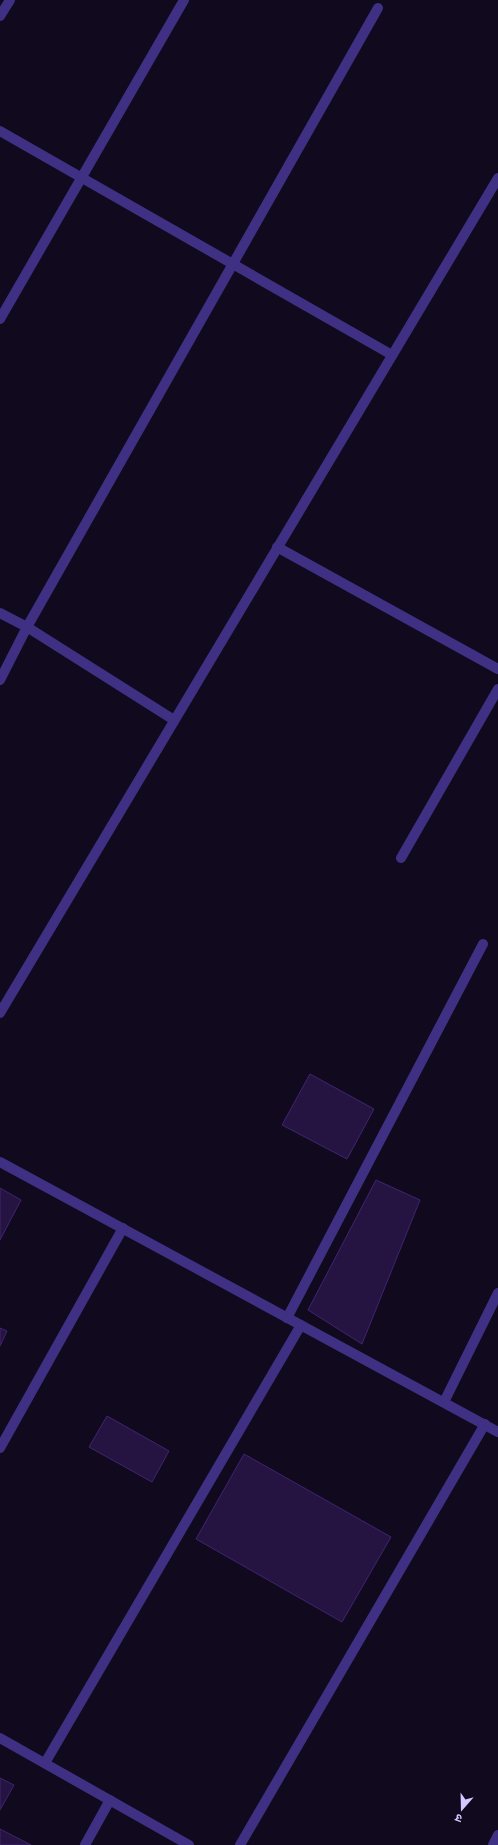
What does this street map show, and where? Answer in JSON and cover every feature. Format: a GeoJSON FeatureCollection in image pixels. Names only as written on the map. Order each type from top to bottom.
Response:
{"type":"FeatureCollection","features":[{"type":"Feature","properties":{"kind":"street"},"geometry":{"type":"LineString","coordinates":[[0,16],[10,0]]}},
{"type":"Feature","properties":{"kind":"street"},"geometry":{"type":"LineString","coordinates":[[0,319],[184,0]]}},
{"type":"Feature","properties":{"kind":"street"},"geometry":{"type":"LineString","coordinates":[[0,680],[27,627],[378,8]]}},
{"type":"Feature","properties":{"kind":"street"},"geometry":{"type":"LineString","coordinates":[[0,131],[392,355]]}},
{"type":"Feature","properties":{"kind":"street"},"geometry":{"type":"LineString","coordinates":[[0,1013],[498,178]]}},
{"type":"Feature","properties":{"kind":"street"},"geometry":{"type":"LineString","coordinates":[[277,547],[498,669]]}},
{"type":"Feature","properties":{"kind":"street"},"geometry":{"type":"LineString","coordinates":[[0,613],[27,627],[174,720]]}},
{"type":"Feature","properties":{"kind":"street"},"geometry":{"type":"LineString","coordinates":[[401,858],[498,689]]}},
{"type":"Feature","properties":{"kind":"street"},"geometry":{"type":"LineString","coordinates":[[287,1318],[483,944]]}},
{"type":"Feature","properties":{"kind":"street"},"geometry":{"type":"LineString","coordinates":[[0,1162],[498,1432]]}},
{"type":"Feature","properties":{"kind":"street"},"geometry":{"type":"LineString","coordinates":[[0,1448],[123,1228]]}},
{"type":"Feature","properties":{"kind":"street"},"geometry":{"type":"LineString","coordinates":[[444,1402],[498,1293]]}},
{"type":"Feature","properties":{"kind":"street"},"geometry":{"type":"LineString","coordinates":[[45,1763],[302,1326]]}},
{"type":"Feature","properties":{"kind":"street"},"geometry":{"type":"LineString","coordinates":[[240,1845],[485,1424]]}},
{"type":"Feature","properties":{"kind":"street"},"geometry":{"type":"LineString","coordinates":[[0,1738],[189,1845]]}},
{"type":"Feature","properties":{"kind":"street"},"geometry":{"type":"LineString","coordinates":[[85,1845],[110,1800]]}},
{"type":"Feature","properties":{"kind":"street"},"geometry":{"type":"LineString","coordinates":[[493,1845],[498,1835]]}},
{"type":"Feature","properties":{"kind":"building"},"geometry":{"type":"Polygon","coordinates":[[[310,1074],[374,1109],[347,1159],[282,1125],[310,1074]]]}},
{"type":"Feature","properties":{"kind":"building"},"geometry":{"type":"Polygon","coordinates":[[[376,1180],[420,1200],[362,1344],[308,1310],[376,1180]]]}},
{"type":"Feature","properties":{"kind":"building"},"geometry":{"type":"Polygon","coordinates":[[[0,1188],[21,1200],[0,1240],[0,1188]]]}},
{"type":"Feature","properties":{"kind":"building"},"geometry":{"type":"Polygon","coordinates":[[[0,1328],[7,1331],[0,1346],[0,1328]]]}},
{"type":"Feature","properties":{"kind":"building"},"geometry":{"type":"Polygon","coordinates":[[[107,1416],[169,1451],[152,1482],[89,1447],[107,1416]]]}},
{"type":"Feature","properties":{"kind":"building"},"geometry":{"type":"Polygon","coordinates":[[[244,1454],[391,1537],[342,1622],[196,1539],[244,1454]]]}},
{"type":"Feature","properties":{"kind":"building"},"geometry":{"type":"Polygon","coordinates":[[[0,1778],[14,1785],[0,1810],[0,1778]]]}},
{"type":"Feature","properties":{"kind":"building"},"geometry":{"type":"Polygon","coordinates":[[[0,1829],[31,1845],[0,1845],[0,1829]]]}}]}
